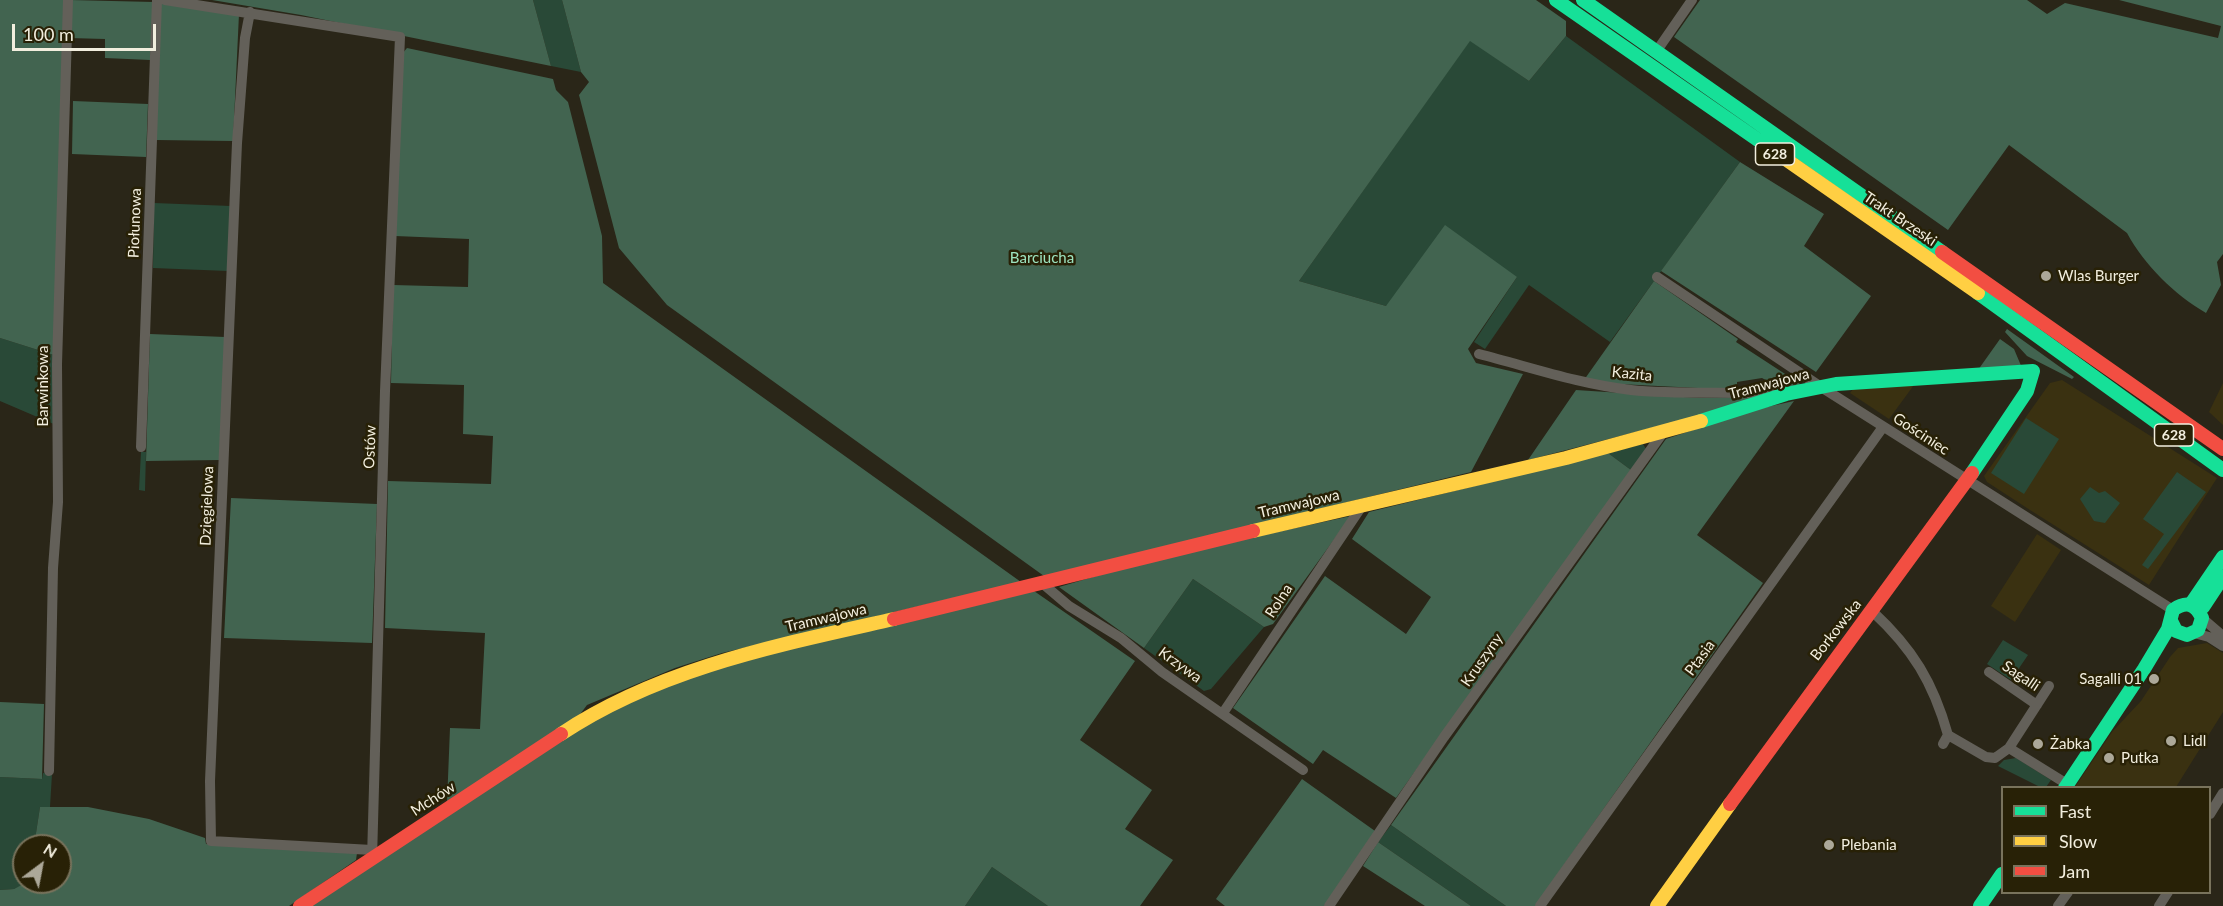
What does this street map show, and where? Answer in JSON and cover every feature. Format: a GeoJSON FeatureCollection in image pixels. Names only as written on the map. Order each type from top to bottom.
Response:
{"type":"FeatureCollection","features":[{"type":"Feature","properties":{"kind":"street","name":"Barwinkowa"},"geometry":{"type":"LineString","coordinates":[[49,771],[53,568],[58,502],[57,364],[68,0]]}},
{"type":"Feature","properties":{"kind":"street","name":"Piołunowa"},"geometry":{"type":"LineString","coordinates":[[141,447],[157,0]]}},
{"type":"Feature","properties":{"kind":"street"},"geometry":{"type":"LineString","coordinates":[[165,0],[250,12]]}},
{"type":"Feature","properties":{"kind":"street","name":"Trakt Brzeski"},"geometry":{"type":"LineString","coordinates":[[1556,0],[1996,305],[2223,470]]}},
{"type":"Feature","properties":{"kind":"street","name":"Trakt Brzeski"},"geometry":{"type":"LineString","coordinates":[[1583,0],[2223,449]]}},
{"type":"Feature","properties":{"kind":"street"},"geometry":{"type":"LineString","coordinates":[[1656,52],[1692,0]]}},
{"type":"Feature","properties":{"kind":"street","name":"Ostów"},"geometry":{"type":"LineString","coordinates":[[250,12],[400,37],[386,367],[372,854]]}},
{"type":"Feature","properties":{"kind":"street","name":"Dzięgielowa"},"geometry":{"type":"LineString","coordinates":[[250,12],[245,38],[237,143],[210,780],[211,841],[372,854]]}},
{"type":"Feature","properties":{"kind":"street","name":"Gościniec"},"geometry":{"type":"LineString","coordinates":[[1657,277],[2172,616]]}},
{"type":"Feature","properties":{"kind":"street","name":"Kazita"},"geometry":{"type":"LineString","coordinates":[[1479,354],[1587,384],[1632,390],[1691,394],[1786,394]]}},
{"type":"Feature","properties":{"kind":"street","name":"Tramwajowa"},"geometry":{"type":"LineString","coordinates":[[583,718],[632,693],[688,672],[783,645],[1662,434],[1786,394],[1836,384],[2033,370]]}},
{"type":"Feature","properties":{"kind":"street","name":"Borkowska"},"geometry":{"type":"LineString","coordinates":[[1657,906],[1839,652],[1872,611],[1967,481],[2027,391],[2033,370]]}},
{"type":"Feature","properties":{"kind":"street","name":"Ptasia"},"geometry":{"type":"LineString","coordinates":[[1540,906],[1883,427]]}},
{"type":"Feature","properties":{"kind":"street","name":"Kruszyny"},"geometry":{"type":"LineString","coordinates":[[1329,906],[1444,737],[1662,434]]}},
{"type":"Feature","properties":{"kind":"street","name":"Rolna"},"geometry":{"type":"LineString","coordinates":[[1223,713],[1362,506]]}},
{"type":"Feature","properties":{"kind":"street"},"geometry":{"type":"LineString","coordinates":[[2144,669],[2201,626],[2198,612],[2223,557]]}},
{"type":"Feature","properties":{"kind":"street"},"geometry":{"type":"LineString","coordinates":[[2198,612],[2223,577]]}},
{"type":"Feature","properties":{"kind":"street","name":"Krzywa"},"geometry":{"type":"LineString","coordinates":[[1042,583],[1069,606],[1121,638],[1162,672],[1304,770]]}},
{"type":"Feature","properties":{"kind":"street"},"geometry":{"type":"LineString","coordinates":[[1872,611],[1894,631],[1921,667],[1938,700],[1946,740],[1995,759],[2009,748],[2066,786],[2144,669],[2172,616],[2182,604],[2198,612],[2223,636]]}},
{"type":"Feature","properties":{"kind":"street"},"geometry":{"type":"LineString","coordinates":[[2172,616],[2172,627],[2188,634],[2209,637],[2223,646]]}},
{"type":"Feature","properties":{"kind":"street","name":"Sagalli"},"geometry":{"type":"LineString","coordinates":[[1989,672],[2037,705]]}},
{"type":"Feature","properties":{"kind":"street","name":"Sagalli"},"geometry":{"type":"LineString","coordinates":[[2009,748],[2049,686]]}},
{"type":"Feature","properties":{"kind":"street","name":"Mchów"},"geometry":{"type":"LineString","coordinates":[[300,906],[372,854],[583,718]]}},
{"type":"Feature","properties":{"kind":"street"},"geometry":{"type":"LineString","coordinates":[[2215,812],[2223,793]]}},
{"type":"Feature","properties":{"kind":"street"},"geometry":{"type":"LineString","coordinates":[[1980,906],[2001,875]]}},
{"type":"Feature","properties":{"kind":"shaded area"},"geometry":{"type":"Polygon","coordinates":[[[2062,380],[2217,478],[2149,585],[1987,482],[1984,476],[2050,383],[2062,380]]]}},
{"type":"Feature","properties":{"kind":"shaded area"},"geometry":{"type":"Polygon","coordinates":[[[2223,383],[2223,425],[2209,412],[2223,383]]]}},
{"type":"Feature","properties":{"kind":"shaded area"},"geometry":{"type":"Polygon","coordinates":[[[1914,385],[1889,419],[1850,393],[1854,388],[1914,385]]]}},
{"type":"Feature","properties":{"kind":"shaded area"},"geometry":{"type":"Polygon","coordinates":[[[2037,534],[2061,550],[2015,622],[1991,606],[2037,534]]]}},
{"type":"Feature","properties":{"kind":"shaded area"},"geometry":{"type":"Polygon","coordinates":[[[2207,643],[2223,653],[2223,712],[2177,786],[2076,786],[2112,732],[2141,701],[2178,648],[2207,643]]]}},
{"type":"Feature","properties":{"kind":"green space"},"geometry":{"type":"Polygon","coordinates":[[[0,0],[65,0],[54,355],[0,338],[0,0]]]}},
{"type":"Feature","properties":{"kind":"green space"},"geometry":{"type":"Polygon","coordinates":[[[70,0],[154,2],[150,60],[105,58],[105,39],[69,38],[70,0]]]}},
{"type":"Feature","properties":{"kind":"green space"},"geometry":{"type":"Polygon","coordinates":[[[212,0],[533,0],[551,66],[301,15],[212,0]]]}},
{"type":"Feature","properties":{"kind":"green space"},"geometry":{"type":"Polygon","coordinates":[[[533,0],[562,0],[581,72],[551,66],[533,0]]]}},
{"type":"Feature","properties":{"kind":"green space","name":"Barciucha"},"geometry":{"type":"Polygon","coordinates":[[[562,0],[1536,0],[1566,21],[1566,36],[1529,81],[1470,41],[1299,281],[1386,306],[1445,225],[1517,277],[1468,349],[1476,363],[1523,374],[1471,472],[1044,576],[667,305],[619,248],[579,95],[589,82],[581,72],[562,0]]]}},
{"type":"Feature","properties":{"kind":"green space"},"geometry":{"type":"Polygon","coordinates":[[[1700,0],[2027,0],[2047,14],[2065,3],[2218,38],[2221,26],[2119,0],[2223,0],[2223,254],[2217,262],[2221,285],[2206,313],[2183,297],[2151,268],[2127,233],[2009,145],[1948,230],[1674,37],[1700,0]]]}},
{"type":"Feature","properties":{"kind":"green space"},"geometry":{"type":"Polygon","coordinates":[[[160,3],[239,14],[233,141],[156,140],[160,3]]]}},
{"type":"Feature","properties":{"kind":"green space"},"geometry":{"type":"Polygon","coordinates":[[[1566,36],[1740,162],[1610,342],[1529,285],[1485,349],[1474,342],[1517,277],[1386,306],[1299,281],[1470,40],[1529,81],[1566,36]]]}},
{"type":"Feature","properties":{"kind":"green space"},"geometry":{"type":"Polygon","coordinates":[[[407,48],[553,79],[556,90],[568,102],[602,236],[603,283],[1021,582],[722,653],[675,668],[587,705],[578,717],[447,803],[450,728],[480,729],[485,633],[385,628],[388,481],[491,484],[493,436],[463,434],[464,385],[391,383],[393,285],[468,287],[469,239],[395,236],[402,54],[407,48]]]}},
{"type":"Feature","properties":{"kind":"green space"},"geometry":{"type":"Polygon","coordinates":[[[73,101],[148,104],[146,157],[72,154],[73,101]]]}},
{"type":"Feature","properties":{"kind":"green space"},"geometry":{"type":"Polygon","coordinates":[[[1740,162],[1824,214],[1804,246],[1871,296],[1816,372],[1661,271],[1740,162]]]}},
{"type":"Feature","properties":{"kind":"green space"},"geometry":{"type":"Polygon","coordinates":[[[154,203],[231,206],[228,271],[153,268],[154,203]]]}},
{"type":"Feature","properties":{"kind":"green space"},"geometry":{"type":"Polygon","coordinates":[[[1654,281],[1738,339],[1736,342],[1802,385],[1780,388],[1762,378],[1737,382],[1737,390],[1599,383],[1584,380],[1654,281]]]}},
{"type":"Feature","properties":{"kind":"green space"},"geometry":{"type":"Polygon","coordinates":[[[2007,329],[2074,377],[2072,379],[2027,356],[2005,332],[2007,329]]]}},
{"type":"Feature","properties":{"kind":"green space"},"geometry":{"type":"Polygon","coordinates":[[[150,334],[225,337],[220,460],[146,461],[150,334]]]}},
{"type":"Feature","properties":{"kind":"green space"},"geometry":{"type":"Polygon","coordinates":[[[0,338],[54,355],[56,425],[0,401],[0,338]]]}},
{"type":"Feature","properties":{"kind":"green space"},"geometry":{"type":"Polygon","coordinates":[[[2000,339],[2014,349],[2022,368],[1978,370],[2000,339]]]}},
{"type":"Feature","properties":{"kind":"green space"},"geometry":{"type":"Polygon","coordinates":[[[1576,390],[1699,398],[1749,397],[1751,402],[1528,460],[1576,390]]]}},
{"type":"Feature","properties":{"kind":"green space"},"geometry":{"type":"Polygon","coordinates":[[[1794,401],[1697,535],[1763,583],[1535,906],[1506,906],[1391,825],[1666,439],[1753,410],[1794,401]]]}},
{"type":"Feature","properties":{"kind":"green space"},"geometry":{"type":"Polygon","coordinates":[[[2026,418],[2059,439],[2024,494],[1991,473],[2026,418]]]}},
{"type":"Feature","properties":{"kind":"green space"},"geometry":{"type":"Polygon","coordinates":[[[1643,444],[1646,449],[1631,470],[1608,453],[1643,444]]]}},
{"type":"Feature","properties":{"kind":"green space"},"geometry":{"type":"Polygon","coordinates":[[[141,452],[146,452],[145,491],[139,490],[141,452]]]}},
{"type":"Feature","properties":{"kind":"green space"},"geometry":{"type":"Polygon","coordinates":[[[1608,453],[1631,470],[1396,798],[1323,750],[1313,764],[1233,708],[1325,576],[1406,634],[1431,597],[1352,539],[1369,512],[1608,453]]]}},
{"type":"Feature","properties":{"kind":"green space"},"geometry":{"type":"Polygon","coordinates":[[[2177,472],[2206,492],[2148,569],[2142,565],[2164,534],[2143,519],[2177,472]]]}},
{"type":"Feature","properties":{"kind":"green space"},"geometry":{"type":"Polygon","coordinates":[[[2090,487],[2099,493],[2105,491],[2120,503],[2105,523],[2094,521],[2080,499],[2090,487]]]}},
{"type":"Feature","properties":{"kind":"green space"},"geometry":{"type":"Polygon","coordinates":[[[231,498],[377,504],[372,643],[224,638],[231,498]]]}},
{"type":"Feature","properties":{"kind":"green space"},"geometry":{"type":"Polygon","coordinates":[[[1351,516],[1273,624],[1264,627],[1193,579],[1144,648],[1059,587],[1157,558],[1351,516]]]}},
{"type":"Feature","properties":{"kind":"green space"},"geometry":{"type":"Polygon","coordinates":[[[1193,579],[1264,627],[1211,689],[1204,691],[1144,648],[1193,579]]]}},
{"type":"Feature","properties":{"kind":"green space"},"geometry":{"type":"Polygon","coordinates":[[[1034,591],[1135,661],[1080,740],[1152,790],[1125,829],[1173,860],[1140,906],[1048,906],[992,867],[965,906],[309,906],[588,719],[689,676],[761,655],[1034,591]]]}},
{"type":"Feature","properties":{"kind":"green space"},"geometry":{"type":"Polygon","coordinates":[[[2003,640],[2028,655],[2011,680],[1987,664],[2003,640]]]}},
{"type":"Feature","properties":{"kind":"green space"},"geometry":{"type":"Polygon","coordinates":[[[0,702],[44,704],[42,779],[0,777],[0,702]]]}},
{"type":"Feature","properties":{"kind":"green space"},"geometry":{"type":"Polygon","coordinates":[[[2016,758],[2051,780],[2047,786],[2038,786],[1998,766],[2004,760],[2016,758]]]}},
{"type":"Feature","properties":{"kind":"green space"},"geometry":{"type":"Polygon","coordinates":[[[43,773],[52,774],[50,807],[40,807],[36,834],[12,834],[12,889],[0,890],[0,777],[42,779],[43,773]]]}},
{"type":"Feature","properties":{"kind":"green space"},"geometry":{"type":"Polygon","coordinates":[[[1302,779],[1375,831],[1324,906],[1225,906],[1216,899],[1302,779]]]}},
{"type":"Feature","properties":{"kind":"green space"},"geometry":{"type":"Polygon","coordinates":[[[40,807],[88,807],[149,819],[205,838],[206,844],[357,853],[356,860],[289,906],[0,906],[0,890],[12,889],[12,894],[72,894],[72,834],[36,834],[40,807]]]}},
{"type":"Feature","properties":{"kind":"green space"},"geometry":{"type":"Polygon","coordinates":[[[1391,825],[1506,906],[1471,906],[1378,842],[1391,825]]]}},
{"type":"Feature","properties":{"kind":"green space"},"geometry":{"type":"Polygon","coordinates":[[[1378,842],[1471,906],[1425,906],[1363,866],[1378,842]]]}},
{"type":"Feature","properties":{"kind":"green space"},"geometry":{"type":"Polygon","coordinates":[[[992,867],[1048,906],[965,906],[992,867]]]}},
{"type":"Feature","properties":{"kind":"traffic: fast"},"geometry":{"type":"LineString","coordinates":[[1556,0],[1784,158]]}},
{"type":"Feature","properties":{"kind":"traffic: fast"},"geometry":{"type":"LineString","coordinates":[[1583,0],[1942,252]]}},
{"type":"Feature","properties":{"kind":"traffic: fast"},"geometry":{"type":"LineString","coordinates":[[1978,293],[2223,470]]}},
{"type":"Feature","properties":{"kind":"traffic: fast"},"geometry":{"type":"LineString","coordinates":[[1701,421],[1786,394],[1836,384],[2033,371],[2027,391],[1972,473]]}},
{"type":"Feature","properties":{"kind":"traffic: fast"},"geometry":{"type":"LineString","coordinates":[[2191,604],[2223,557]]}},
{"type":"Feature","properties":{"kind":"traffic: fast"},"geometry":{"type":"LineString","coordinates":[[2203,607],[2223,577]]}},
{"type":"Feature","properties":{"kind":"traffic: fast"},"geometry":{"type":"LineString","coordinates":[[2066,786],[2144,669],[2168,629],[2173,610],[2182,605],[2190,605],[2202,618],[2198,630],[2187,635],[2176,631],[2171,621]]}},
{"type":"Feature","properties":{"kind":"traffic: fast"},"geometry":{"type":"LineString","coordinates":[[1980,906],[2001,875]]}},
{"type":"Feature","properties":{"kind":"traffic: slow"},"geometry":{"type":"LineString","coordinates":[[1784,158],[1978,293]]}},
{"type":"Feature","properties":{"kind":"traffic: slow"},"geometry":{"type":"LineString","coordinates":[[1253,531],[1566,458],[1701,421]]}},
{"type":"Feature","properties":{"kind":"traffic: slow"},"geometry":{"type":"LineString","coordinates":[[561,734],[599,711],[680,675],[764,649],[894,619]]}},
{"type":"Feature","properties":{"kind":"traffic: slow"},"geometry":{"type":"LineString","coordinates":[[1657,906],[1730,804]]}},
{"type":"Feature","properties":{"kind":"traffic: jam"},"geometry":{"type":"LineString","coordinates":[[1942,252],[2223,449]]}},
{"type":"Feature","properties":{"kind":"traffic: jam"},"geometry":{"type":"LineString","coordinates":[[1730,804],[1972,473]]}},
{"type":"Feature","properties":{"kind":"traffic: jam"},"geometry":{"type":"LineString","coordinates":[[894,619],[1253,531]]}},
{"type":"Feature","properties":{"kind":"traffic: jam"},"geometry":{"type":"LineString","coordinates":[[300,906],[561,734]]}},
{"type":"Feature","properties":{"kind":"place","name":"Wlas Burger"},"geometry":{"type":"Point","coordinates":[2046,276]}},
{"type":"Feature","properties":{"kind":"place","name":"Sagalli 01"},"geometry":{"type":"Point","coordinates":[2154,679]}},
{"type":"Feature","properties":{"kind":"place","name":"Lidl"},"geometry":{"type":"Point","coordinates":[2171,741]}},
{"type":"Feature","properties":{"kind":"place","name":"Żabka"},"geometry":{"type":"Point","coordinates":[2038,744]}},
{"type":"Feature","properties":{"kind":"place","name":"Putka"},"geometry":{"type":"Point","coordinates":[2109,758]}},
{"type":"Feature","properties":{"kind":"place","name":"Plebania"},"geometry":{"type":"Point","coordinates":[1829,845]}}]}
